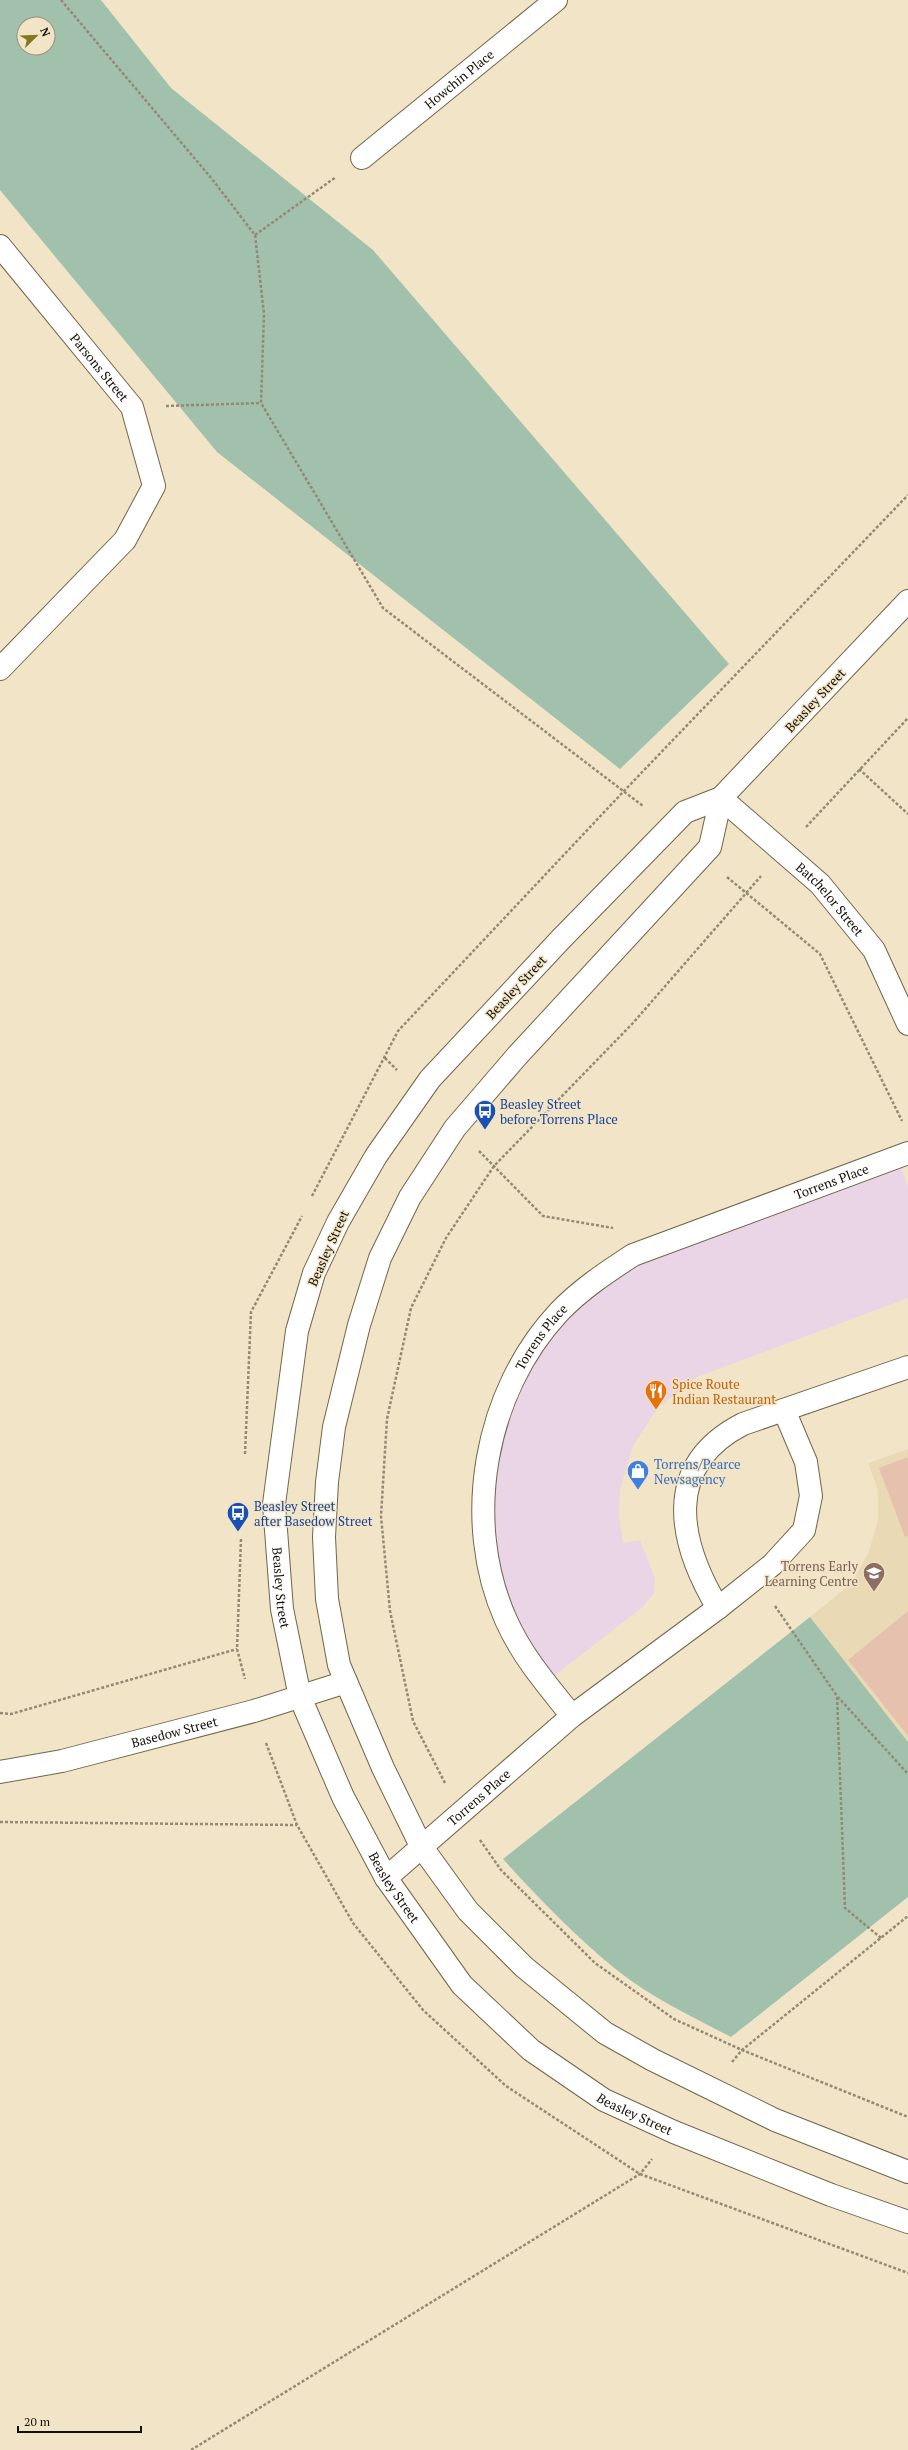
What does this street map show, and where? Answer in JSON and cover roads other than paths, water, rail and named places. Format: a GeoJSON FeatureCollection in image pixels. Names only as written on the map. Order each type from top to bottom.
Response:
{"type":"FeatureCollection","features":[{"type":"Feature","properties":{"kind":"main road","name":"Howchin Place"},"geometry":{"type":"LineString","coordinates":[[362,158],[556,0]]}},
{"type":"Feature","properties":{"kind":"main road","name":"Parsons Street"},"geometry":{"type":"LineString","coordinates":[[0,246],[132,407],[154,486],[125,540],[0,669]]}},
{"type":"Feature","properties":{"kind":"main road","name":"Beasley Street"},"geometry":{"type":"LineString","coordinates":[[908,601],[721,798],[685,812],[561,939],[419,1092],[376,1156],[338,1222],[314,1273],[297,1331],[274,1504],[282,1609],[300,1697],[343,1797],[386,1878],[462,1985],[531,2050],[604,2100],[674,2132],[831,2195],[908,2222]]}},
{"type":"Feature","properties":{"kind":"main road","name":"Batchelor Street"},"geometry":{"type":"LineString","coordinates":[[721,798],[820,884],[874,950],[908,1024]]}},
{"type":"Feature","properties":{"kind":"main road"},"geometry":{"type":"LineString","coordinates":[[721,798],[710,847],[517,1056],[455,1128],[410,1197],[380,1258],[357,1333],[334,1427],[327,1482],[324,1537],[327,1599],[338,1665],[383,1768],[421,1846],[468,1911],[524,1966],[605,2033],[653,2060],[775,2120],[908,2172]]}},
{"type":"Feature","properties":{"kind":"main road","name":"Torrens Place"},"geometry":{"type":"LineString","coordinates":[[572,1716],[527,1660],[505,1619],[491,1574],[484,1527],[484,1480],[492,1434],[507,1390],[530,1349],[559,1312],[582,1291],[594,1281],[633,1255],[908,1153]]}},
{"type":"Feature","properties":{"kind":"main road"},"geometry":{"type":"LineString","coordinates":[[718,1608],[704,1584],[693,1558],[686,1531],[684,1502],[688,1486],[704,1456],[728,1432],[784,1410],[908,1367]]}},
{"type":"Feature","properties":{"kind":"main road","name":"Torrens Place"},"geometry":{"type":"LineString","coordinates":[[386,1878],[572,1716],[718,1608],[772,1565],[804,1530],[811,1496],[806,1462],[784,1410]]}},
{"type":"Feature","properties":{"kind":"main road","name":"Basedow Street"},"geometry":{"type":"LineString","coordinates":[[0,1772],[62,1761],[300,1697],[346,1682]]}},
{"type":"Feature","properties":{"kind":"place","name":"Beasley Street before Torrens Place"},"geometry":{"type":"Point","coordinates":[485,1130]}},
{"type":"Feature","properties":{"kind":"place","name":"Spice Route Indian Restaurant"},"geometry":{"type":"Point","coordinates":[656,1410]}},
{"type":"Feature","properties":{"kind":"place","name":"Torrens/Pearce Newsagency"},"geometry":{"type":"Point","coordinates":[638,1490]}},
{"type":"Feature","properties":{"kind":"place","name":"Beasley Street after Basedow Street"},"geometry":{"type":"Point","coordinates":[238,1532]}},
{"type":"Feature","properties":{"kind":"place","name":"Torrens Early Learning Centre"},"geometry":{"type":"Point","coordinates":[874,1592]}}]}
